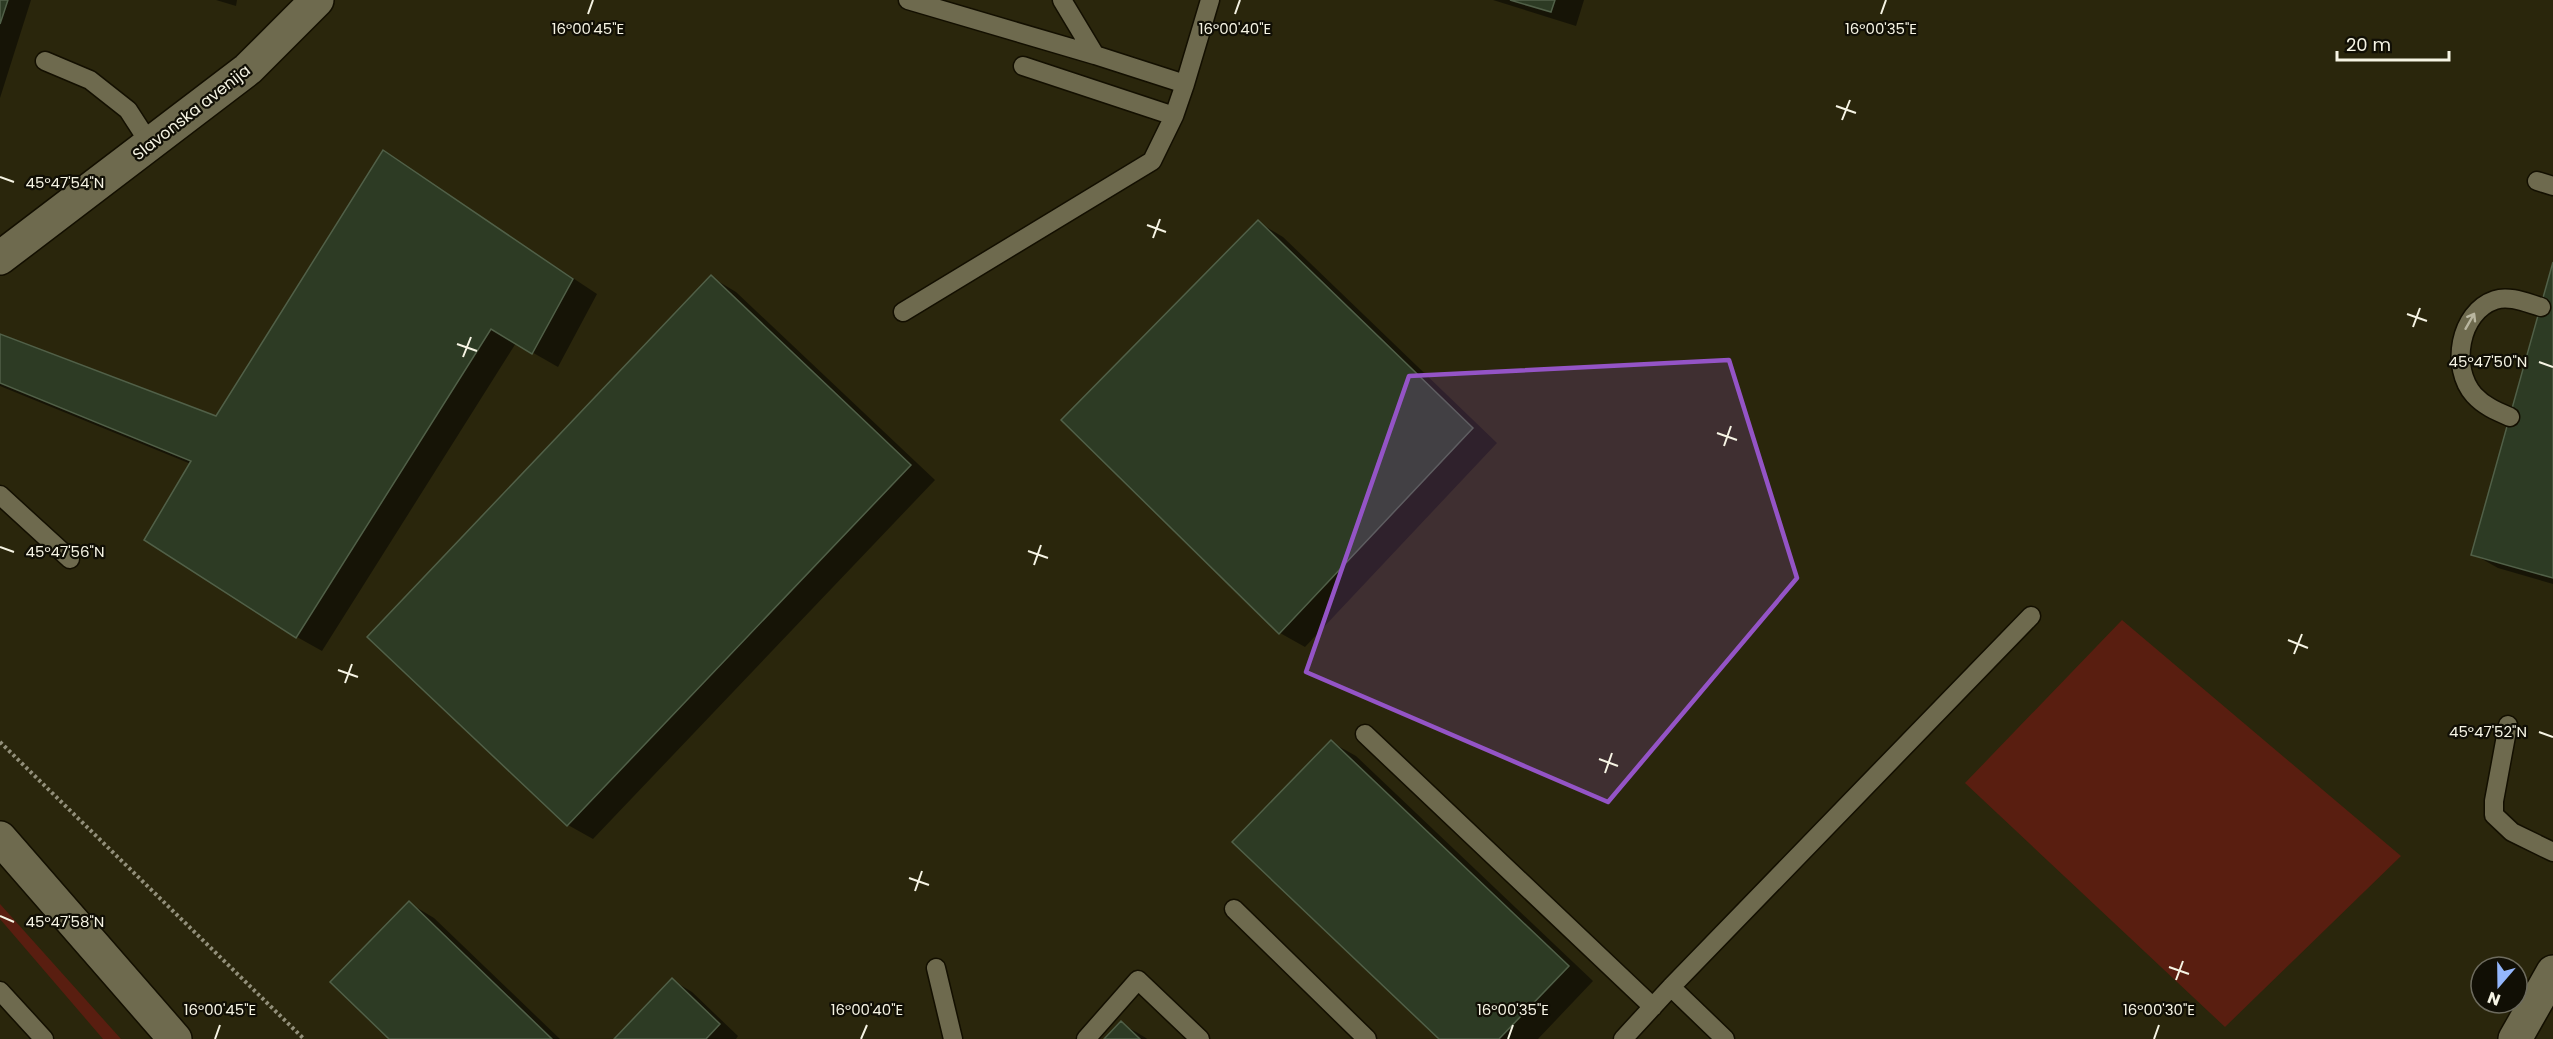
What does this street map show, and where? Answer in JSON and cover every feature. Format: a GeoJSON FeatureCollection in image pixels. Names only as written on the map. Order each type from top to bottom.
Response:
{"type":"FeatureCollection","features":[{"type":"Feature","properties":{"kind":"street","name":"Slavonska avenija"},"geometry":{"type":"LineString","coordinates":[[0,258],[248,69],[317,0]]}},
{"type":"Feature","properties":{"kind":"street"},"geometry":{"type":"LineString","coordinates":[[0,838],[175,1039]]}},
{"type":"Feature","properties":{"kind":"street"},"geometry":{"type":"LineString","coordinates":[[2515,1039],[2553,972]]}},
{"type":"Feature","properties":{"kind":"lane"},"geometry":{"type":"LineString","coordinates":[[908,0],[1185,84]]}},
{"type":"Feature","properties":{"kind":"lane"},"geometry":{"type":"LineString","coordinates":[[1062,0],[1095,55]]}},
{"type":"Feature","properties":{"kind":"lane"},"geometry":{"type":"LineString","coordinates":[[903,312],[1152,161],[1174,116],[1210,0]]}},
{"type":"Feature","properties":{"kind":"lane"},"geometry":{"type":"LineString","coordinates":[[45,61],[90,80],[128,110],[150,144]]}},
{"type":"Feature","properties":{"kind":"lane"},"geometry":{"type":"LineString","coordinates":[[1023,66],[1174,116]]}},
{"type":"Feature","properties":{"kind":"lane"},"geometry":{"type":"LineString","coordinates":[[2510,417],[2486,406],[2473,394],[2463,377],[2461,351],[2465,329],[2475,312],[2496,299],[2518,300],[2541,307]]}},
{"type":"Feature","properties":{"kind":"lane"},"geometry":{"type":"LineString","coordinates":[[0,495],[70,559]]}},
{"type":"Feature","properties":{"kind":"lane"},"geometry":{"type":"LineString","coordinates":[[1623,1039],[2031,616]]}},
{"type":"Feature","properties":{"kind":"lane"},"geometry":{"type":"LineString","coordinates":[[2508,725],[2494,801],[2494,815],[2512,832],[2553,852]]}},
{"type":"Feature","properties":{"kind":"lane"},"geometry":{"type":"LineString","coordinates":[[1365,734],[1653,1007]]}},
{"type":"Feature","properties":{"kind":"lane"},"geometry":{"type":"LineString","coordinates":[[1234,909],[1367,1039]]}},
{"type":"Feature","properties":{"kind":"lane"},"geometry":{"type":"LineString","coordinates":[[936,968],[953,1039]]}},
{"type":"Feature","properties":{"kind":"lane"},"geometry":{"type":"LineString","coordinates":[[1086,1039],[1138,980],[1200,1039]]}},
{"type":"Feature","properties":{"kind":"lane"},"geometry":{"type":"LineString","coordinates":[[1671,987],[1725,1039]]}},
{"type":"Feature","properties":{"kind":"lane"},"geometry":{"type":"LineString","coordinates":[[0,991],[44,1039]]}},
{"type":"Feature","properties":{"kind":"path"},"geometry":{"type":"LineString","coordinates":[[0,742],[304,1039]]}},
{"type":"Feature","properties":{"kind":"highlighted area"},"geometry":{"type":"Polygon","coordinates":[[[1729,360],[1797,578],[1608,802],[1306,672],[1409,376],[1729,360]]]}},
{"type":"Feature","properties":{"kind":"shaded area"},"geometry":{"type":"Polygon","coordinates":[[[2122,620],[2401,856],[2225,1027],[1965,783],[2122,620]]]}},
{"type":"Feature","properties":{"kind":"shaded area"},"geometry":{"type":"Polygon","coordinates":[[[0,904],[121,1039],[103,1039],[0,919],[0,904]]]}},
{"type":"Feature","properties":{"kind":"building"},"geometry":{"type":"Polygon","coordinates":[[[0,0],[8,0],[0,24],[0,0]]]}},
{"type":"Feature","properties":{"kind":"building"},"geometry":{"type":"Polygon","coordinates":[[[1510,0],[1555,0],[1551,12],[1510,0]]]}},
{"type":"Feature","properties":{"kind":"building"},"geometry":{"type":"Polygon","coordinates":[[[383,150],[573,279],[532,354],[491,329],[296,638],[144,540],[191,461],[0,383],[0,334],[216,416],[383,150]]]}},
{"type":"Feature","properties":{"kind":"building"},"geometry":{"type":"Polygon","coordinates":[[[1258,220],[1473,428],[1279,634],[1061,420],[1258,220]]]}},
{"type":"Feature","properties":{"kind":"building"},"geometry":{"type":"Polygon","coordinates":[[[2553,262],[2553,578],[2471,555],[2553,262]]]}},
{"type":"Feature","properties":{"kind":"building"},"geometry":{"type":"Polygon","coordinates":[[[711,275],[911,465],[567,826],[367,637],[711,275]]]}},
{"type":"Feature","properties":{"kind":"building"},"geometry":{"type":"Polygon","coordinates":[[[1331,740],[1569,966],[1499,1039],[1439,1039],[1232,842],[1331,740]]]}},
{"type":"Feature","properties":{"kind":"building"},"geometry":{"type":"Polygon","coordinates":[[[409,901],[552,1039],[389,1039],[330,982],[409,901]]]}},
{"type":"Feature","properties":{"kind":"building"},"geometry":{"type":"Polygon","coordinates":[[[672,978],[720,1024],[706,1039],[614,1039],[672,978]]]}},
{"type":"Feature","properties":{"kind":"building"},"geometry":{"type":"Polygon","coordinates":[[[1121,1021],[1140,1039],[1104,1039],[1121,1021]]]}}]}
